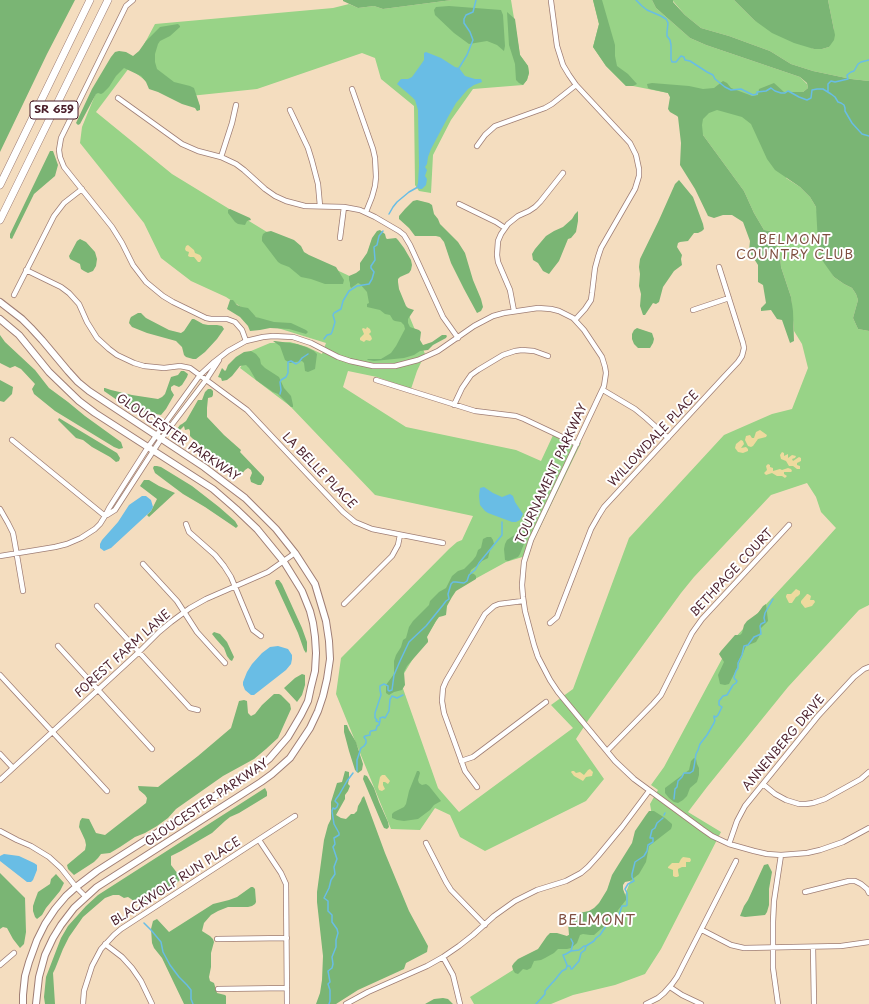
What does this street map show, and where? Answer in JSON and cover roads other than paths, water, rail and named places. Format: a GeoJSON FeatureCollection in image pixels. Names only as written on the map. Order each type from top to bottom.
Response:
{"type":"FeatureCollection","features":[{"type":"Feature","properties":{"kind":"main road","name":"SR 659"},"geometry":{"type":"LineString","coordinates":[[0,185],[90,0]]}},
{"type":"Feature","properties":{"kind":"main road","name":"SR 659"},"geometry":{"type":"LineString","coordinates":[[0,220],[108,0]]}},
{"type":"Feature","properties":{"kind":"main road","name":"GLOUCESTER PARKWAY"},"geometry":{"type":"LineString","coordinates":[[0,302],[31,328],[78,382],[99,398],[204,467],[245,498],[276,529],[315,584],[326,621],[330,659],[328,679],[318,711],[310,728],[290,758],[267,778],[97,887],[86,896],[60,925],[45,955],[39,977],[36,1004]]}},
{"type":"Feature","properties":{"kind":"main road","name":"GLOUCESTER PARKWAY"},"geometry":{"type":"LineString","coordinates":[[0,319],[19,335],[49,372],[79,401],[203,483],[230,504],[257,529],[284,562],[302,591],[310,611],[315,637],[316,653],[315,671],[308,701],[302,715],[294,730],[269,759],[254,771],[97,871],[66,896],[51,915],[37,940],[25,976],[23,1004]]}},
{"type":"Feature","properties":{"kind":"street"},"geometry":{"type":"LineString","coordinates":[[133,0],[126,6],[61,138],[59,150],[62,162],[115,231],[133,265],[154,290],[168,299],[206,318],[226,318],[235,322],[242,330],[246,342]]}},
{"type":"Feature","properties":{"kind":"street"},"geometry":{"type":"LineString","coordinates":[[550,1],[557,46],[569,75],[576,85],[630,143],[636,155],[639,169],[639,176],[635,189],[601,248],[595,268],[591,300],[588,306],[575,320]]}},
{"type":"Feature","properties":{"kind":"street"},"geometry":{"type":"LineString","coordinates":[[478,146],[485,135],[495,126],[545,108],[558,100],[576,85]]}},
{"type":"Feature","properties":{"kind":"street"},"geometry":{"type":"LineString","coordinates":[[352,89],[376,158],[375,186],[366,212]]}},
{"type":"Feature","properties":{"kind":"street"},"geometry":{"type":"LineString","coordinates":[[118,98],[182,144],[198,151],[221,157],[236,164],[275,196],[286,201],[305,206],[344,207],[366,212],[399,231],[407,239],[443,317],[458,338]]}},
{"type":"Feature","properties":{"kind":"street"},"geometry":{"type":"LineString","coordinates":[[221,157],[236,105]]}},
{"type":"Feature","properties":{"kind":"street"},"geometry":{"type":"LineString","coordinates":[[290,110],[308,148],[318,184],[320,206]]}},
{"type":"Feature","properties":{"kind":"street"},"geometry":{"type":"LineString","coordinates":[[514,311],[510,290],[500,269],[497,255],[498,241],[505,228],[513,220],[529,211],[540,202],[563,173]]}},
{"type":"Feature","properties":{"kind":"street"},"geometry":{"type":"LineString","coordinates":[[14,295],[54,216],[64,203],[82,189]]}},
{"type":"Feature","properties":{"kind":"street"},"geometry":{"type":"LineString","coordinates":[[459,204],[505,228]]}},
{"type":"Feature","properties":{"kind":"street"},"geometry":{"type":"LineString","coordinates":[[340,238],[344,207]]}},
{"type":"Feature","properties":{"kind":"street","name":"WILLOWDALE PLACE"},"geometry":{"type":"LineString","coordinates":[[550,623],[557,617],[591,530],[604,507],[742,356],[744,348],[743,343],[719,267]]}},
{"type":"Feature","properties":{"kind":"street","name":"LA BELLE PLACE"},"geometry":{"type":"LineString","coordinates":[[26,270],[69,293],[79,304],[87,322],[98,338],[117,355],[144,366],[164,368],[180,366],[190,368],[247,410],[355,522],[367,527],[443,544]]}},
{"type":"Feature","properties":{"kind":"street"},"geometry":{"type":"LineString","coordinates":[[693,310],[729,298]]}},
{"type":"Feature","properties":{"kind":"street","name":"TOURNAMENT PARKWAY"},"geometry":{"type":"LineString","coordinates":[[158,437],[200,375],[228,351],[246,342],[259,338],[273,336],[293,337],[311,343],[338,357],[350,361],[361,364],[383,366],[406,364],[428,357],[484,320],[504,313],[538,308],[551,309],[566,314],[575,320],[584,330],[604,361],[606,379],[527,551],[522,585],[523,601],[534,645],[543,668],[558,692],[615,761],[649,791],[712,836],[754,852],[781,854],[807,853],[843,842],[869,828]]}},
{"type":"Feature","properties":{"kind":"street"},"geometry":{"type":"LineString","coordinates":[[454,405],[462,388],[471,375],[503,356],[522,350],[534,351],[548,356]]}},
{"type":"Feature","properties":{"kind":"street","name":"TOURNAMENT PARKWAY"},"geometry":{"type":"LineString","coordinates":[[158,437],[206,380],[220,357]]}},
{"type":"Feature","properties":{"kind":"street"},"geometry":{"type":"LineString","coordinates":[[376,380],[481,412],[516,416],[577,444]]}},
{"type":"Feature","properties":{"kind":"street"},"geometry":{"type":"LineString","coordinates":[[602,390],[635,409],[668,438]]}},
{"type":"Feature","properties":{"kind":"street"},"geometry":{"type":"LineString","coordinates":[[0,556],[55,547],[74,542],[95,529],[100,524],[109,508],[158,437]]}},
{"type":"Feature","properties":{"kind":"street"},"geometry":{"type":"LineString","coordinates":[[12,440],[105,516]]}},
{"type":"Feature","properties":{"kind":"street"},"geometry":{"type":"LineString","coordinates":[[0,509],[13,533],[23,591]]}},
{"type":"Feature","properties":{"kind":"street"},"geometry":{"type":"LineString","coordinates":[[186,524],[189,532],[220,561],[231,578],[253,630],[261,636]]}},
{"type":"Feature","properties":{"kind":"street","name":"BETHPAGE COURT"},"geometry":{"type":"LineString","coordinates":[[607,751],[661,695],[692,633],[702,619],[789,525]]}},
{"type":"Feature","properties":{"kind":"street"},"geometry":{"type":"LineString","coordinates":[[344,604],[392,556],[398,544],[400,535]]}},
{"type":"Feature","properties":{"kind":"street","name":"FOREST FARM LANE"},"geometry":{"type":"LineString","coordinates":[[0,780],[159,632],[184,612],[206,600],[268,572],[295,554]]}},
{"type":"Feature","properties":{"kind":"street"},"geometry":{"type":"LineString","coordinates":[[143,564],[177,601],[197,632],[225,663]]}},
{"type":"Feature","properties":{"kind":"street"},"geometry":{"type":"LineString","coordinates":[[477,787],[465,771],[461,761],[443,707],[442,694],[446,681],[489,609],[499,604],[523,601]]}},
{"type":"Feature","properties":{"kind":"street"},"geometry":{"type":"LineString","coordinates":[[97,606],[190,708],[198,710]]}},
{"type":"Feature","properties":{"kind":"street"},"geometry":{"type":"LineString","coordinates":[[58,646],[152,749]]}},
{"type":"Feature","properties":{"kind":"street","name":"ANNENBERG DRIVE"},"geometry":{"type":"LineString","coordinates":[[730,844],[740,814],[745,806],[818,716],[854,677],[869,667]]}},
{"type":"Feature","properties":{"kind":"street"},"geometry":{"type":"LineString","coordinates":[[0,675],[107,791]]}},
{"type":"Feature","properties":{"kind":"street"},"geometry":{"type":"LineString","coordinates":[[461,761],[473,757],[546,702]]}},
{"type":"Feature","properties":{"kind":"street"},"geometry":{"type":"LineString","coordinates":[[0,754],[13,768]]}},
{"type":"Feature","properties":{"kind":"street"},"geometry":{"type":"LineString","coordinates":[[763,784],[775,794],[786,800],[799,804],[806,804],[825,799],[861,779],[869,772]]}},
{"type":"Feature","properties":{"kind":"street"},"geometry":{"type":"LineString","coordinates":[[346,1004],[443,957],[515,901],[537,890],[566,881],[581,873],[598,856],[649,791]]}},
{"type":"Feature","properties":{"kind":"street","name":"BLACKWOLF RUN PLACE"},"geometry":{"type":"LineString","coordinates":[[83,1004],[84,991],[96,958],[105,944],[114,935],[295,816]]}},
{"type":"Feature","properties":{"kind":"street"},"geometry":{"type":"LineString","coordinates":[[0,831],[36,848],[49,857],[86,896]]}},
{"type":"Feature","properties":{"kind":"street"},"geometry":{"type":"LineString","coordinates":[[259,840],[281,873],[286,884],[287,1004]]}},
{"type":"Feature","properties":{"kind":"street"},"geometry":{"type":"LineString","coordinates":[[426,842],[451,890],[485,925]]}},
{"type":"Feature","properties":{"kind":"street"},"geometry":{"type":"LineString","coordinates":[[778,1004],[772,948],[774,901],[781,854]]}},
{"type":"Feature","properties":{"kind":"street"},"geometry":{"type":"LineString","coordinates":[[646,1004],[658,998],[670,987],[677,977],[736,861]]}},
{"type":"Feature","properties":{"kind":"street"},"geometry":{"type":"LineString","coordinates":[[805,892],[855,881],[864,886],[869,893]]}},
{"type":"Feature","properties":{"kind":"street"},"geometry":{"type":"LineString","coordinates":[[702,930],[731,945],[748,948],[841,946],[869,942]]}},
{"type":"Feature","properties":{"kind":"street"},"geometry":{"type":"LineString","coordinates":[[217,939],[287,938]]}},
{"type":"Feature","properties":{"kind":"street"},"geometry":{"type":"LineString","coordinates":[[105,944],[122,957],[132,968],[152,1004]]}},
{"type":"Feature","properties":{"kind":"street"},"geometry":{"type":"LineString","coordinates":[[813,947],[814,1004]]}},
{"type":"Feature","properties":{"kind":"street"},"geometry":{"type":"LineString","coordinates":[[0,965],[14,953]]}},
{"type":"Feature","properties":{"kind":"street"},"geometry":{"type":"LineString","coordinates":[[443,957],[453,975],[460,1004]]}},
{"type":"Feature","properties":{"kind":"street"},"geometry":{"type":"LineString","coordinates":[[670,987],[682,995],[701,1004]]}},
{"type":"Feature","properties":{"kind":"street"},"geometry":{"type":"LineString","coordinates":[[218,989],[287,988]]}},
{"type":"Feature","properties":{"kind":"water"},"geometry":{"type":"Polygon","coordinates":[[[426,52],[459,68],[465,76],[481,79],[482,82],[468,89],[456,103],[428,157],[425,167],[427,170],[425,176],[427,179],[426,185],[422,189],[419,189],[417,186],[419,166],[418,110],[415,100],[397,84],[401,79],[408,79],[412,77],[424,60],[424,53],[426,52]]]}},
{"type":"Feature","properties":{"kind":"water"},"geometry":{"type":"Polygon","coordinates":[[[484,487],[502,497],[510,494],[513,496],[523,514],[520,520],[512,522],[485,511],[480,505],[479,496],[480,488],[484,487]]]}},
{"type":"Feature","properties":{"kind":"water"},"geometry":{"type":"Polygon","coordinates":[[[142,496],[146,496],[151,500],[153,507],[151,511],[111,548],[104,551],[100,548],[102,540],[118,522],[129,505],[142,496]]]}},
{"type":"Feature","properties":{"kind":"water"},"geometry":{"type":"Polygon","coordinates":[[[278,646],[288,649],[292,655],[291,664],[286,670],[254,695],[251,695],[245,690],[243,685],[247,672],[262,653],[270,647],[278,646]]]}},
{"type":"Feature","properties":{"kind":"water"},"geometry":{"type":"Polygon","coordinates":[[[4,854],[19,856],[37,865],[37,870],[33,880],[31,882],[27,882],[0,861],[0,856],[4,854]]]}},
{"type":"Feature","properties":{"kind":"waterway"},"geometry":{"type":"LineString","coordinates":[[459,68],[467,55],[473,40],[464,23],[464,19],[466,15],[473,12],[476,0]]}},
{"type":"Feature","properties":{"kind":"waterway"},"geometry":{"type":"LineString","coordinates":[[636,0],[647,10],[666,19],[668,23],[667,36],[671,45],[672,62],[676,62],[681,56],[684,57],[685,60],[690,61],[713,75],[715,79],[725,87],[731,90],[741,89],[753,95],[757,94],[757,92],[766,91],[771,88],[781,93],[788,91],[807,100],[811,98],[812,90],[823,89],[835,97],[838,102],[844,105],[845,111],[852,123],[862,134],[869,136]]}},
{"type":"Feature","properties":{"kind":"waterway"},"geometry":{"type":"LineString","coordinates":[[828,92],[828,84],[831,81],[835,82],[848,79],[847,75],[854,71],[858,64],[869,60]]}},
{"type":"Feature","properties":{"kind":"waterway"},"geometry":{"type":"LineString","coordinates":[[389,214],[397,202],[418,187]]}},
{"type":"Feature","properties":{"kind":"waterway"},"geometry":{"type":"LineString","coordinates":[[324,339],[327,335],[331,334],[335,322],[333,315],[341,309],[343,301],[349,291],[357,286],[369,284],[372,279],[374,272],[371,266],[375,260],[374,247],[377,245],[379,236],[383,231]]}},
{"type":"Feature","properties":{"kind":"waterway"},"geometry":{"type":"LineString","coordinates":[[280,394],[280,382],[288,373],[288,362],[291,361],[296,364],[308,354]]}},
{"type":"Feature","properties":{"kind":"waterway"},"geometry":{"type":"LineString","coordinates":[[379,722],[376,721],[375,713],[381,695],[380,686],[384,684],[388,686],[389,691],[392,690],[394,675],[409,642],[426,626],[449,599],[448,594],[451,584],[453,582],[464,583],[467,581],[469,575],[475,570],[502,535],[502,522]]}},
{"type":"Feature","properties":{"kind":"waterway"},"geometry":{"type":"LineString","coordinates":[[674,799],[678,781],[684,773],[690,773],[693,771],[696,754],[700,744],[714,723],[714,716],[716,717],[718,715],[722,707],[719,705],[719,701],[723,696],[727,695],[737,681],[734,677],[744,646],[748,645],[754,637],[761,634],[760,626],[765,622],[765,613],[773,599]]}},
{"type":"Feature","properties":{"kind":"waterway"},"geometry":{"type":"LineString","coordinates":[[357,771],[357,760],[361,748],[366,743],[364,737],[370,735],[371,731],[376,730],[377,726],[379,725],[380,718],[385,718],[389,711],[390,699],[392,696],[397,698],[403,695]]}},
{"type":"Feature","properties":{"kind":"waterway"},"geometry":{"type":"LineString","coordinates":[[329,1004],[330,990],[328,984],[330,982],[328,971],[332,968],[332,957],[336,947],[338,933],[332,922],[332,915],[328,911],[328,901],[324,898],[335,874],[334,867],[337,859],[333,847],[335,844],[334,838],[339,835],[339,833],[334,824],[332,811],[333,808],[335,809],[337,807],[338,804],[335,801],[353,773]]}},
{"type":"Feature","properties":{"kind":"waterway"},"geometry":{"type":"LineString","coordinates":[[536,1004],[562,971],[566,969],[567,966],[570,966],[572,969],[579,961],[581,953],[585,950],[586,946],[594,941],[608,923],[619,915],[622,906],[627,905],[627,893],[625,889],[628,884],[634,881],[632,874],[635,862],[644,856],[648,845],[653,842],[653,838],[650,838],[652,830],[663,818]]}},
{"type":"Feature","properties":{"kind":"waterway"},"geometry":{"type":"LineString","coordinates":[[144,923],[161,942],[163,952],[170,965],[191,990],[191,999],[193,1004]]}},
{"type":"Feature","properties":{"kind":"waterway"},"geometry":{"type":"LineString","coordinates":[[571,939],[573,943],[571,951]]}},
{"type":"Feature","properties":{"kind":"waterway"},"geometry":{"type":"LineString","coordinates":[[567,965],[563,955],[586,946]]}},
{"type":"Feature","properties":{"kind":"district","name":"BELMONT COUNTRY CLUB"},"geometry":{"type":"Point","coordinates":[795,248]}},
{"type":"Feature","properties":{"kind":"district","name":"BELMONT"},"geometry":{"type":"Point","coordinates":[597,921]}}]}
